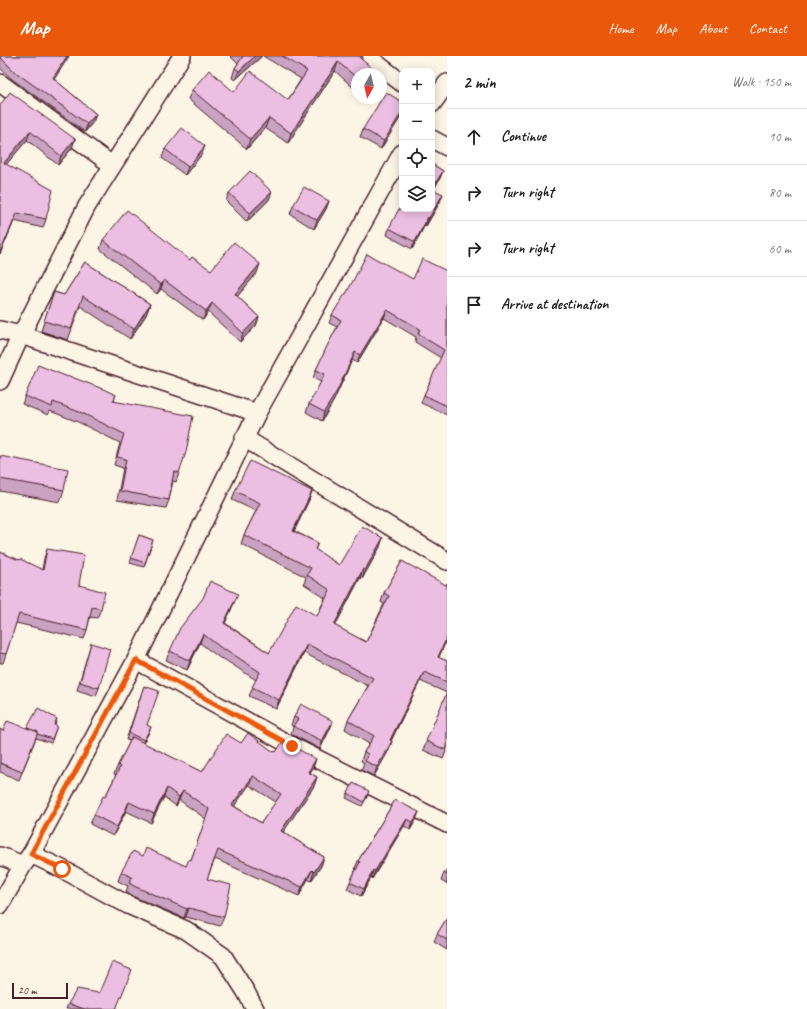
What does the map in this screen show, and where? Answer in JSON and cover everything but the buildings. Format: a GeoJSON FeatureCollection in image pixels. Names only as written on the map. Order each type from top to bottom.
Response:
{"type":"FeatureCollection","features":[{"type":"Feature","properties":{"kind":"street"},"geometry":{"type":"LineString","coordinates":[[0,381],[21,335],[87,206],[182,56]]}},
{"type":"Feature","properties":{"kind":"street"},"geometry":{"type":"LineString","coordinates":[[367,56],[399,81]]}},
{"type":"Feature","properties":{"kind":"street"},"geometry":{"type":"LineString","coordinates":[[0,83],[112,165]]}},
{"type":"Feature","properties":{"kind":"street"},"geometry":{"type":"LineString","coordinates":[[435,100],[447,83]]}},
{"type":"Feature","properties":{"kind":"street"},"geometry":{"type":"LineString","coordinates":[[434,140],[447,147]]}},
{"type":"Feature","properties":{"kind":"street"},"geometry":{"type":"LineString","coordinates":[[0,905],[27,860],[136,660],[257,413],[399,158]]}},
{"type":"Feature","properties":{"kind":"street"},"geometry":{"type":"LineString","coordinates":[[0,330],[21,335],[257,413]]}},
{"type":"Feature","properties":{"kind":"street"},"geometry":{"type":"LineString","coordinates":[[244,438],[446,558]]}},
{"type":"Feature","properties":{"kind":"street"},"geometry":{"type":"LineString","coordinates":[[136,660],[292,746],[447,824]]}},
{"type":"Feature","properties":{"kind":"street"},"geometry":{"type":"LineString","coordinates":[[0,856],[27,860],[62,869],[128,905],[186,930],[224,956],[255,1009]]}},
{"type":"Feature","properties":{"kind":"route"},"geometry":{"type":"LineString","coordinates":[[62,869],[31,854],[136,660],[292,746]]}}]}
